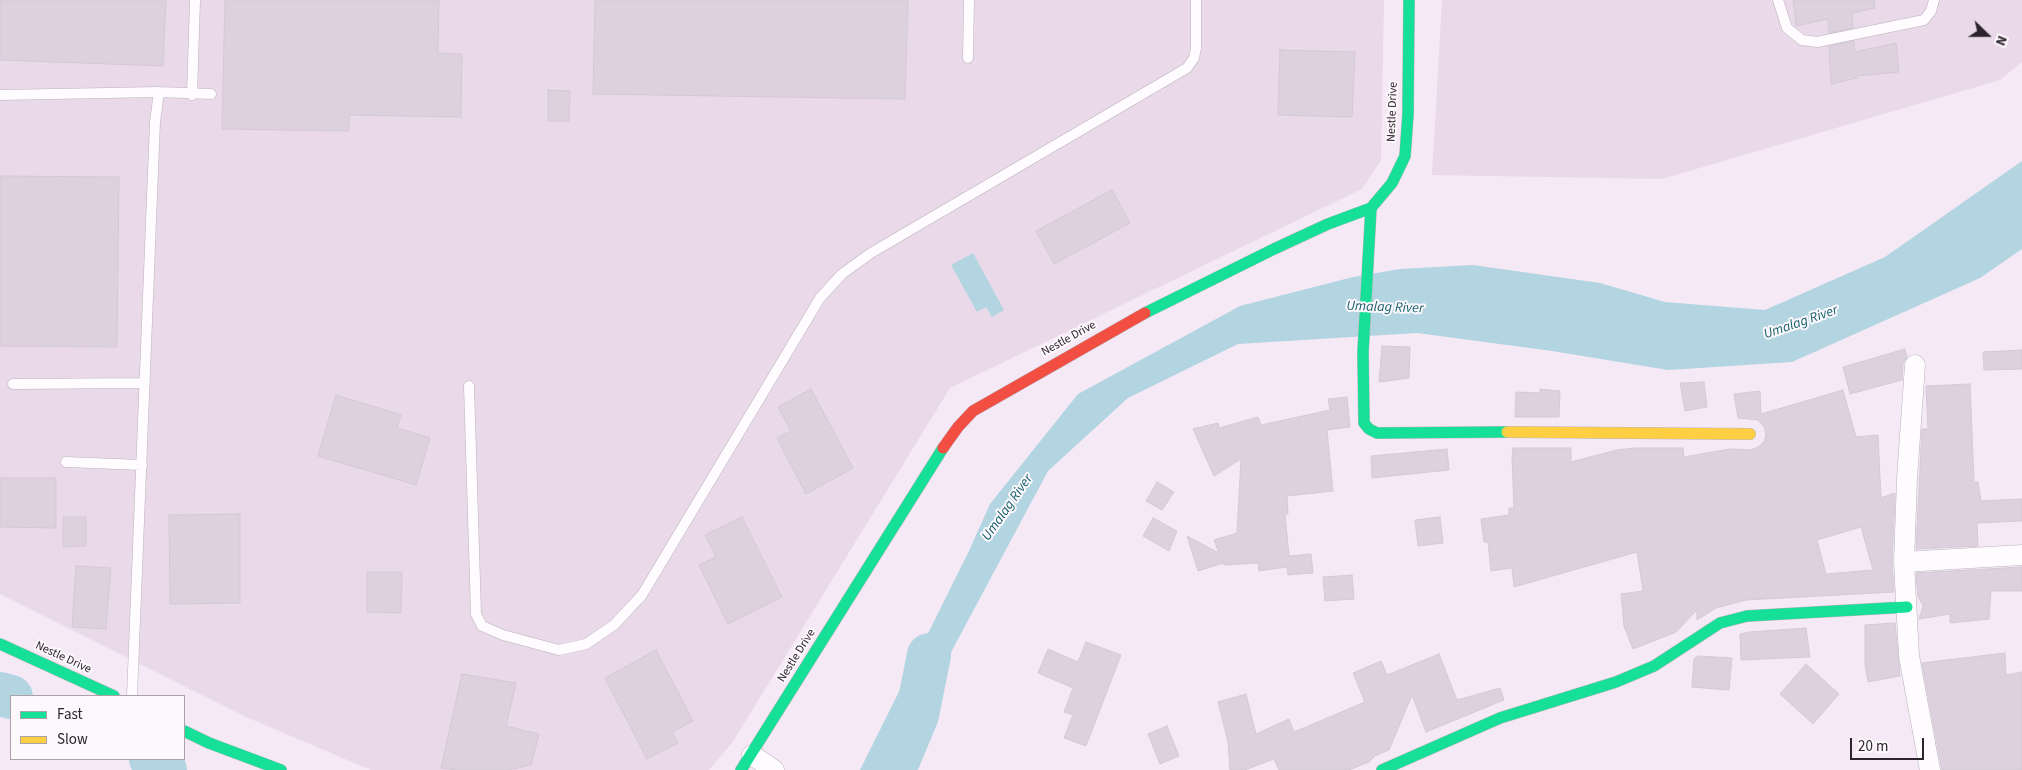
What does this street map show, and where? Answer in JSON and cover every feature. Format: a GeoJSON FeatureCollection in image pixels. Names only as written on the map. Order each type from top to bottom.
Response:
{"type":"FeatureCollection","features":[{"type":"Feature","properties":{"kind":"street","name":"Nestle Drive"},"geometry":{"type":"LineString","coordinates":[[746,762],[931,466],[958,427],[974,410],[1124,324],[1274,249],[1328,224],[1370,208],[1392,183],[1405,156],[1408,114],[1409,0]]}},
{"type":"Feature","properties":{"kind":"street"},"geometry":{"type":"LineString","coordinates":[[1370,208],[1370,241],[1363,352],[1364,423],[1369,429],[1377,433],[1634,432],[1750,434]]}},
{"type":"Feature","properties":{"kind":"street"},"geometry":{"type":"LineString","coordinates":[[1915,365],[1907,479],[1904,562],[1909,656],[1930,770]]}},
{"type":"Feature","properties":{"kind":"street"},"geometry":{"type":"LineString","coordinates":[[1904,562],[2022,555]]}},
{"type":"Feature","properties":{"kind":"street"},"geometry":{"type":"LineString","coordinates":[[1382,770],[1500,718],[1616,682],[1654,666],[1720,623],[1747,616],[1907,607]]}},
{"type":"Feature","properties":{"kind":"street","name":"Nestle Drive"},"geometry":{"type":"LineString","coordinates":[[0,644],[112,695]]}},
{"type":"Feature","properties":{"kind":"street"},"geometry":{"type":"LineString","coordinates":[[185,731],[209,743],[281,770]]}},
{"type":"Feature","properties":{"kind":"street"},"geometry":{"type":"LineString","coordinates":[[746,762],[774,770]]}},
{"type":"Feature","properties":{"kind":"lane"},"geometry":{"type":"LineString","coordinates":[[192,95],[195,0]]}},
{"type":"Feature","properties":{"kind":"lane"},"geometry":{"type":"LineString","coordinates":[[968,58],[969,0]]}},
{"type":"Feature","properties":{"kind":"lane"},"geometry":{"type":"LineString","coordinates":[[469,386],[476,614],[482,626],[503,635],[560,650],[586,644],[614,625],[642,596],[820,298],[842,274],[871,253],[1186,68],[1194,58],[1196,48],[1196,0]]}},
{"type":"Feature","properties":{"kind":"lane"},"geometry":{"type":"LineString","coordinates":[[1778,0],[1787,28],[1802,40],[1817,42],[1924,20],[1931,11],[1934,0]]}},
{"type":"Feature","properties":{"kind":"lane"},"geometry":{"type":"LineString","coordinates":[[132,695],[155,122],[159,92]]}},
{"type":"Feature","properties":{"kind":"lane"},"geometry":{"type":"LineString","coordinates":[[0,95],[159,92],[192,95],[211,94]]}},
{"type":"Feature","properties":{"kind":"lane"},"geometry":{"type":"LineString","coordinates":[[12,384],[145,383]]}},
{"type":"Feature","properties":{"kind":"lane"},"geometry":{"type":"LineString","coordinates":[[66,462],[142,465]]}},
{"type":"Feature","properties":{"kind":"shaded area"},"geometry":{"type":"Polygon","coordinates":[[[0,0],[1384,0],[1381,160],[1362,189],[950,388],[732,743],[709,770],[371,770],[246,717],[0,594],[0,0]]]}},
{"type":"Feature","properties":{"kind":"shaded area"},"geometry":{"type":"Polygon","coordinates":[[[1442,0],[2022,0],[2022,62],[2000,80],[1662,179],[1432,175],[1442,0]]]}},
{"type":"Feature","properties":{"kind":"water"},"geometry":{"type":"Polygon","coordinates":[[[2022,161],[2022,249],[1980,278],[1792,362],[1668,370],[1552,351],[1417,333],[1238,344],[1128,398],[1048,471],[888,770],[860,770],[968,553],[990,504],[1078,394],[1240,306],[1353,277],[1400,269],[1473,265],[1600,283],[1665,302],[1765,310],[1885,257],[2022,161]]]}},
{"type":"Feature","properties":{"kind":"water"},"geometry":{"type":"Polygon","coordinates":[[[973,253],[1004,310],[992,317],[986,307],[977,312],[951,265],[973,253]]]}},
{"type":"Feature","properties":{"kind":"building"},"geometry":{"type":"Polygon","coordinates":[[[0,0],[166,0],[163,66],[0,60],[0,0]]]}},
{"type":"Feature","properties":{"kind":"building"},"geometry":{"type":"Polygon","coordinates":[[[225,0],[439,0],[438,53],[462,54],[461,117],[349,115],[349,131],[222,129],[225,0]]]}},
{"type":"Feature","properties":{"kind":"building"},"geometry":{"type":"Polygon","coordinates":[[[595,0],[908,0],[905,99],[593,94],[595,0]]]}},
{"type":"Feature","properties":{"kind":"building"},"geometry":{"type":"Polygon","coordinates":[[[1793,0],[1874,0],[1875,8],[1852,13],[1853,28],[1829,33],[1828,19],[1796,26],[1793,0]]]}},
{"type":"Feature","properties":{"kind":"building"},"geometry":{"type":"Polygon","coordinates":[[[1854,41],[1855,52],[1896,43],[1899,72],[1857,76],[1857,78],[1831,84],[1829,46],[1854,41]]]}},
{"type":"Feature","properties":{"kind":"building"},"geometry":{"type":"Polygon","coordinates":[[[1280,50],[1355,52],[1352,117],[1278,115],[1280,50]]]}},
{"type":"Feature","properties":{"kind":"building"},"geometry":{"type":"Polygon","coordinates":[[[548,90],[570,91],[569,121],[548,121],[548,90]]]}},
{"type":"Feature","properties":{"kind":"building"},"geometry":{"type":"Polygon","coordinates":[[[0,176],[119,177],[117,347],[0,346],[0,176]]]}},
{"type":"Feature","properties":{"kind":"building"},"geometry":{"type":"Polygon","coordinates":[[[1112,190],[1130,223],[1054,264],[1036,231],[1112,190]]]}},
{"type":"Feature","properties":{"kind":"building"},"geometry":{"type":"Polygon","coordinates":[[[1382,346],[1410,347],[1409,378],[1379,382],[1382,346]]]}},
{"type":"Feature","properties":{"kind":"building"},"geometry":{"type":"Polygon","coordinates":[[[1905,349],[1907,357],[1903,364],[1902,380],[1850,394],[1843,367],[1905,349]]]}},
{"type":"Feature","properties":{"kind":"building"},"geometry":{"type":"Polygon","coordinates":[[[2022,350],[2022,369],[1984,370],[1983,352],[2022,350]]]}},
{"type":"Feature","properties":{"kind":"building"},"geometry":{"type":"Polygon","coordinates":[[[1704,382],[1707,407],[1685,411],[1680,383],[1704,382]]]}},
{"type":"Feature","properties":{"kind":"building"},"geometry":{"type":"Polygon","coordinates":[[[1970,384],[1974,482],[1978,482],[1981,501],[2022,499],[2022,521],[1977,523],[1978,546],[1916,549],[1922,429],[1928,429],[1926,386],[1970,384]]]}},
{"type":"Feature","properties":{"kind":"building"},"geometry":{"type":"Polygon","coordinates":[[[811,389],[853,468],[806,494],[777,438],[791,431],[778,407],[811,389]]]}},
{"type":"Feature","properties":{"kind":"building"},"geometry":{"type":"Polygon","coordinates":[[[1540,389],[1560,391],[1559,417],[1515,417],[1516,392],[1540,393],[1540,389]]]}},
{"type":"Feature","properties":{"kind":"building"},"geometry":{"type":"Polygon","coordinates":[[[1843,390],[1856,437],[1878,435],[1881,498],[1895,493],[1892,562],[1894,592],[1746,600],[1716,608],[1697,620],[1697,610],[1676,632],[1633,649],[1624,626],[1621,594],[1643,591],[1637,552],[1514,587],[1512,568],[1491,571],[1488,542],[1484,542],[1481,519],[1509,515],[1509,508],[1514,508],[1513,448],[1571,448],[1571,462],[1617,450],[1634,448],[1683,448],[1684,457],[1730,449],[1750,450],[1764,442],[1766,435],[1764,427],[1758,420],[1738,418],[1734,394],[1760,391],[1761,414],[1843,390]],[[1861,527],[1817,540],[1826,574],[1873,570],[1861,527]]]}},
{"type":"Feature","properties":{"kind":"building"},"geometry":{"type":"Polygon","coordinates":[[[336,395],[401,415],[397,428],[430,438],[416,485],[318,456],[336,395]]]}},
{"type":"Feature","properties":{"kind":"building"},"geometry":{"type":"Polygon","coordinates":[[[1347,397],[1350,427],[1327,430],[1333,491],[1287,496],[1288,514],[1285,514],[1289,556],[1311,554],[1313,573],[1288,575],[1287,567],[1259,571],[1258,563],[1224,565],[1223,563],[1198,571],[1187,536],[1219,553],[1214,540],[1237,533],[1241,459],[1214,476],[1193,429],[1218,423],[1219,428],[1258,417],[1261,425],[1330,410],[1328,399],[1347,397]]]}},
{"type":"Feature","properties":{"kind":"building"},"geometry":{"type":"Polygon","coordinates":[[[1447,449],[1449,470],[1372,478],[1371,456],[1447,449]]]}},
{"type":"Feature","properties":{"kind":"building"},"geometry":{"type":"Polygon","coordinates":[[[0,478],[56,478],[56,528],[0,527],[0,478]]]}},
{"type":"Feature","properties":{"kind":"building"},"geometry":{"type":"Polygon","coordinates":[[[1157,482],[1174,492],[1162,510],[1146,501],[1157,482]]]}},
{"type":"Feature","properties":{"kind":"building"},"geometry":{"type":"Polygon","coordinates":[[[240,514],[240,603],[170,604],[169,515],[240,514]]]}},
{"type":"Feature","properties":{"kind":"building"},"geometry":{"type":"Polygon","coordinates":[[[63,517],[86,517],[86,546],[63,547],[63,517]]]}},
{"type":"Feature","properties":{"kind":"building"},"geometry":{"type":"Polygon","coordinates":[[[742,517],[782,597],[728,624],[699,565],[716,557],[705,535],[742,517]]]}},
{"type":"Feature","properties":{"kind":"building"},"geometry":{"type":"Polygon","coordinates":[[[1440,517],[1443,543],[1418,546],[1415,520],[1440,517]]]}},
{"type":"Feature","properties":{"kind":"building"},"geometry":{"type":"Polygon","coordinates":[[[1153,518],[1177,531],[1169,551],[1143,536],[1153,518]]]}},
{"type":"Feature","properties":{"kind":"building"},"geometry":{"type":"Polygon","coordinates":[[[76,566],[111,568],[106,629],[72,627],[76,566]]]}},
{"type":"Feature","properties":{"kind":"building"},"geometry":{"type":"Polygon","coordinates":[[[2022,567],[2022,591],[1991,591],[1989,619],[1950,623],[1950,614],[1919,619],[1923,606],[1918,596],[1916,573],[2022,567]]]}},
{"type":"Feature","properties":{"kind":"building"},"geometry":{"type":"Polygon","coordinates":[[[367,572],[402,572],[401,613],[367,612],[367,572]]]}},
{"type":"Feature","properties":{"kind":"building"},"geometry":{"type":"Polygon","coordinates":[[[1352,575],[1354,599],[1325,601],[1323,577],[1352,575]]]}},
{"type":"Feature","properties":{"kind":"building"},"geometry":{"type":"Polygon","coordinates":[[[1895,623],[1900,676],[1868,682],[1865,664],[1865,625],[1895,623]]]}},
{"type":"Feature","properties":{"kind":"building"},"geometry":{"type":"Polygon","coordinates":[[[1806,628],[1810,657],[1741,660],[1740,634],[1806,628]]]}},
{"type":"Feature","properties":{"kind":"building"},"geometry":{"type":"Polygon","coordinates":[[[1086,642],[1121,655],[1086,746],[1064,738],[1073,715],[1064,712],[1073,688],[1038,673],[1048,649],[1078,662],[1086,642]]]}},
{"type":"Feature","properties":{"kind":"building"},"geometry":{"type":"Polygon","coordinates":[[[656,650],[693,721],[672,732],[678,743],[647,759],[605,678],[656,650]]]}},
{"type":"Feature","properties":{"kind":"building"},"geometry":{"type":"Polygon","coordinates":[[[2005,653],[2006,675],[2022,672],[2022,770],[1942,770],[1922,663],[2005,653]]]}},
{"type":"Feature","properties":{"kind":"building"},"geometry":{"type":"Polygon","coordinates":[[[1439,654],[1457,700],[1500,688],[1504,700],[1426,732],[1412,695],[1389,750],[1375,756],[1369,762],[1349,770],[1279,770],[1274,759],[1245,770],[1230,770],[1228,742],[1218,702],[1246,694],[1256,734],[1289,719],[1294,732],[1365,702],[1353,673],[1381,661],[1387,675],[1439,654]]]}},
{"type":"Feature","properties":{"kind":"building"},"geometry":{"type":"Polygon","coordinates":[[[1698,656],[1732,658],[1729,690],[1692,687],[1694,659],[1698,656]]]}},
{"type":"Feature","properties":{"kind":"building"},"geometry":{"type":"Polygon","coordinates":[[[1806,664],[1839,694],[1813,724],[1780,694],[1806,664]]]}},
{"type":"Feature","properties":{"kind":"building"},"geometry":{"type":"Polygon","coordinates":[[[462,674],[516,683],[506,726],[539,734],[531,765],[508,770],[456,770],[441,768],[462,674]]]}},
{"type":"Feature","properties":{"kind":"building"},"geometry":{"type":"Polygon","coordinates":[[[1167,726],[1179,756],[1160,764],[1148,734],[1167,726]]]}},
{"type":"Feature","properties":{"kind":"waterway","name":"Umalag River"},"geometry":{"type":"LineString","coordinates":[[894,770],[917,715],[929,655]]}},
{"type":"Feature","properties":{"kind":"waterway","name":"Umalag River"},"geometry":{"type":"LineString","coordinates":[[0,694],[10,697]]}},
{"type":"Feature","properties":{"kind":"waterway","name":"Umalag River"},"geometry":{"type":"LineString","coordinates":[[152,760],[165,770]]}},
{"type":"Feature","properties":{"kind":"traffic: fast"},"geometry":{"type":"LineString","coordinates":[[1145,313],[1274,249],[1328,224],[1371,208],[1392,183],[1405,156],[1408,114],[1409,0]]}},
{"type":"Feature","properties":{"kind":"traffic: fast"},"geometry":{"type":"LineString","coordinates":[[1371,208],[1363,352],[1364,423],[1369,429],[1377,433],[1507,432]]}},
{"type":"Feature","properties":{"kind":"traffic: fast"},"geometry":{"type":"LineString","coordinates":[[741,770],[943,448]]}},
{"type":"Feature","properties":{"kind":"traffic: fast"},"geometry":{"type":"LineString","coordinates":[[1382,770],[1500,718],[1616,682],[1654,666],[1720,623],[1747,616],[1907,607]]}},
{"type":"Feature","properties":{"kind":"traffic: fast"},"geometry":{"type":"LineString","coordinates":[[0,644],[112,695]]}},
{"type":"Feature","properties":{"kind":"traffic: fast"},"geometry":{"type":"LineString","coordinates":[[185,731],[209,743],[281,770]]}},
{"type":"Feature","properties":{"kind":"traffic: slow"},"geometry":{"type":"LineString","coordinates":[[1507,432],[1750,434]]}},
{"type":"Feature","properties":{"kind":"traffic: jam"},"geometry":{"type":"LineString","coordinates":[[943,448],[958,427],[973,411],[1145,313]]}}]}
